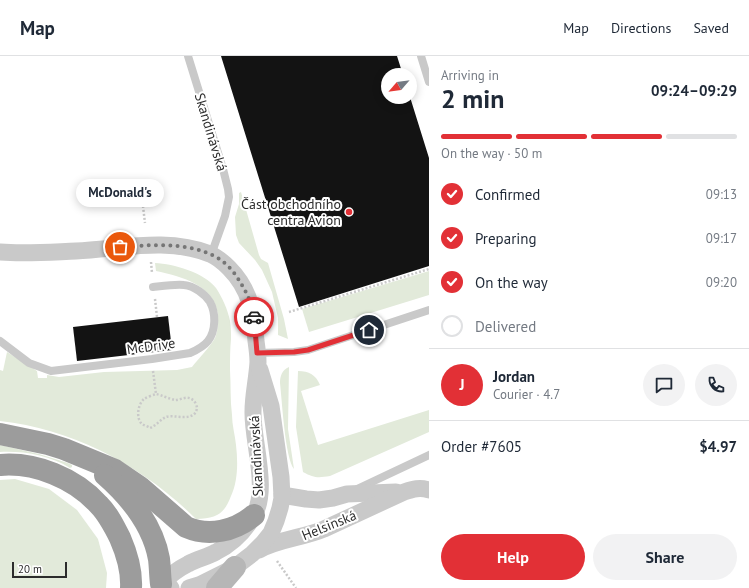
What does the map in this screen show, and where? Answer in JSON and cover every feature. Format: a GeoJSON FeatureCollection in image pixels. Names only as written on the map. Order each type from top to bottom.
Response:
{"type":"FeatureCollection","features":[{"type":"Feature","properties":{"kind":"highway"},"geometry":{"type":"LineString","coordinates":[[0,434],[48,444],[64,449],[115,470],[146,492],[186,527],[192,530],[211,532],[227,530],[240,525],[254,515]]}},
{"type":"Feature","properties":{"kind":"highway"},"geometry":{"type":"LineString","coordinates":[[88,459],[119,488],[144,520],[156,545],[162,587]]}},
{"type":"Feature","properties":{"kind":"highway"},"geometry":{"type":"LineString","coordinates":[[0,465],[21,465],[48,472],[85,491],[99,504],[118,533],[130,568],[131,588]]}},
{"type":"Feature","properties":{"kind":"highway"},"geometry":{"type":"LineString","coordinates":[[127,557],[135,566],[162,587]]}},
{"type":"Feature","properties":{"kind":"main road"},"geometry":{"type":"LineString","coordinates":[[217,588],[235,567]]}},
{"type":"Feature","properties":{"kind":"street","name":"Skandinávská"},"geometry":{"type":"LineString","coordinates":[[0,252],[76,251],[149,245],[189,248],[211,254],[224,263],[239,280],[248,296],[253,312],[257,358],[253,411],[260,477],[258,504],[254,515],[244,530],[232,542],[174,572],[162,587]]}},
{"type":"Feature","properties":{"kind":"street","name":"Skandinávská"},"geometry":{"type":"LineString","coordinates":[[189,588],[199,585],[235,567],[252,554],[271,533],[280,508],[282,496],[282,477],[271,406],[257,358]]}},
{"type":"Feature","properties":{"kind":"street","name":"Helsinská"},"geometry":{"type":"LineString","coordinates":[[252,554],[265,546],[274,543],[324,530],[404,492],[423,488],[429,490]]}},
{"type":"Feature","properties":{"kind":"street","name":"Helsinská"},"geometry":{"type":"LineString","coordinates":[[282,496],[319,500],[348,494],[404,492]]}},
{"type":"Feature","properties":{"kind":"lane","name":"Skandinávská"},"geometry":{"type":"LineString","coordinates":[[188,56],[226,180],[229,197],[225,216],[211,254]]}},
{"type":"Feature","properties":{"kind":"lane"},"geometry":{"type":"LineString","coordinates":[[421,56],[429,82]]}},
{"type":"Feature","properties":{"kind":"lane","name":"McDrive"},"geometry":{"type":"LineString","coordinates":[[0,341],[29,363],[51,371],[152,360],[190,353],[204,345],[213,332],[214,322],[213,309],[206,297],[196,289],[184,285],[154,290]]}},
{"type":"Feature","properties":{"kind":"lane"},"geometry":{"type":"LineString","coordinates":[[257,358],[308,350],[429,310]]}},
{"type":"Feature","properties":{"kind":"lane"},"geometry":{"type":"LineString","coordinates":[[348,494],[429,455]]}},
{"type":"Feature","properties":{"kind":"path"},"geometry":{"type":"LineString","coordinates":[[142,198],[145,223]]}},
{"type":"Feature","properties":{"kind":"path"},"geometry":{"type":"LineString","coordinates":[[151,262],[152,273]]}},
{"type":"Feature","properties":{"kind":"path"},"geometry":{"type":"LineString","coordinates":[[289,312],[429,269]]}},
{"type":"Feature","properties":{"kind":"path"},"geometry":{"type":"LineString","coordinates":[[154,290],[157,317]]}},
{"type":"Feature","properties":{"kind":"path"},"geometry":{"type":"LineString","coordinates":[[153,371],[156,394]]}},
{"type":"Feature","properties":{"kind":"path"},"geometry":{"type":"LineString","coordinates":[[156,394],[175,400],[185,397],[193,400],[196,404],[195,412],[189,417],[166,417],[156,426],[150,428],[141,423],[138,412],[140,405],[145,399],[156,394]]}},
{"type":"Feature","properties":{"kind":"path"},"geometry":{"type":"LineString","coordinates":[[275,559],[296,588]]}},
{"type":"Feature","properties":{"kind":"green space"},"geometry":{"type":"Polygon","coordinates":[[[241,192],[259,255],[261,259],[268,263],[284,319],[288,339],[278,335],[278,318],[272,292],[262,270],[239,243],[236,235],[235,217],[239,204],[239,193],[241,192]]]}},
{"type":"Feature","properties":{"kind":"green space"},"geometry":{"type":"Polygon","coordinates":[[[155,263],[179,267],[204,277],[216,288],[223,299],[230,321],[232,422],[237,451],[236,478],[233,490],[225,507],[218,514],[209,518],[196,519],[176,500],[131,467],[81,442],[55,432],[28,425],[0,421],[0,370],[3,371],[7,352],[37,371],[38,378],[47,378],[47,375],[59,377],[104,372],[177,370],[192,367],[215,338],[218,322],[216,306],[205,290],[196,284],[176,276],[156,271],[155,263]]]}},
{"type":"Feature","properties":{"kind":"green space"},"geometry":{"type":"Polygon","coordinates":[[[429,271],[429,295],[309,332],[302,309],[429,271]]]}},
{"type":"Feature","properties":{"kind":"green space"},"geometry":{"type":"Polygon","coordinates":[[[289,367],[288,429],[294,469],[288,453],[286,441],[280,383],[282,374],[289,367]]]}},
{"type":"Feature","properties":{"kind":"green space"},"geometry":{"type":"Polygon","coordinates":[[[298,371],[312,374],[320,385],[301,391],[318,445],[429,410],[429,432],[330,476],[316,477],[307,474],[303,472],[296,427],[298,371]]]}},
{"type":"Feature","properties":{"kind":"green space"},"geometry":{"type":"Polygon","coordinates":[[[0,445],[39,454],[68,463],[72,465],[72,467],[70,468],[54,460],[27,453],[0,452],[0,445]]]}},
{"type":"Feature","properties":{"kind":"green space"},"geometry":{"type":"Polygon","coordinates":[[[15,479],[49,489],[77,510],[98,539],[107,573],[106,588],[0,588],[0,480],[15,479]]]}},
{"type":"Feature","properties":{"kind":"building","name":"Část obchodního centra Avion"},"geometry":{"type":"Polygon","coordinates":[[[221,56],[397,56],[401,68],[381,68],[381,104],[412,104],[429,158],[429,266],[299,307],[221,56]]]}},
{"type":"Feature","properties":{"kind":"building"},"geometry":{"type":"Polygon","coordinates":[[[168,316],[172,350],[77,361],[73,327],[168,316]]]}},
{"type":"Feature","properties":{"kind":"way so far"},"geometry":{"type":"LineString","coordinates":[[120,247],[149,245],[176,246],[199,250],[211,254],[224,263],[239,280],[248,296],[254,317]]}},
{"type":"Feature","properties":{"kind":"place","name":"Část obchodního centra Avion"},"geometry":{"type":"Point","coordinates":[349,212]}},
{"type":"Feature","properties":{"kind":"place","name":"McDonald's"},"geometry":{"type":"Point","coordinates":[120,247]}},
{"type":"Feature","properties":{"kind":"route"},"geometry":{"type":"LineString","coordinates":[[254,317],[257,353],[308,350],[369,330]]}}]}
